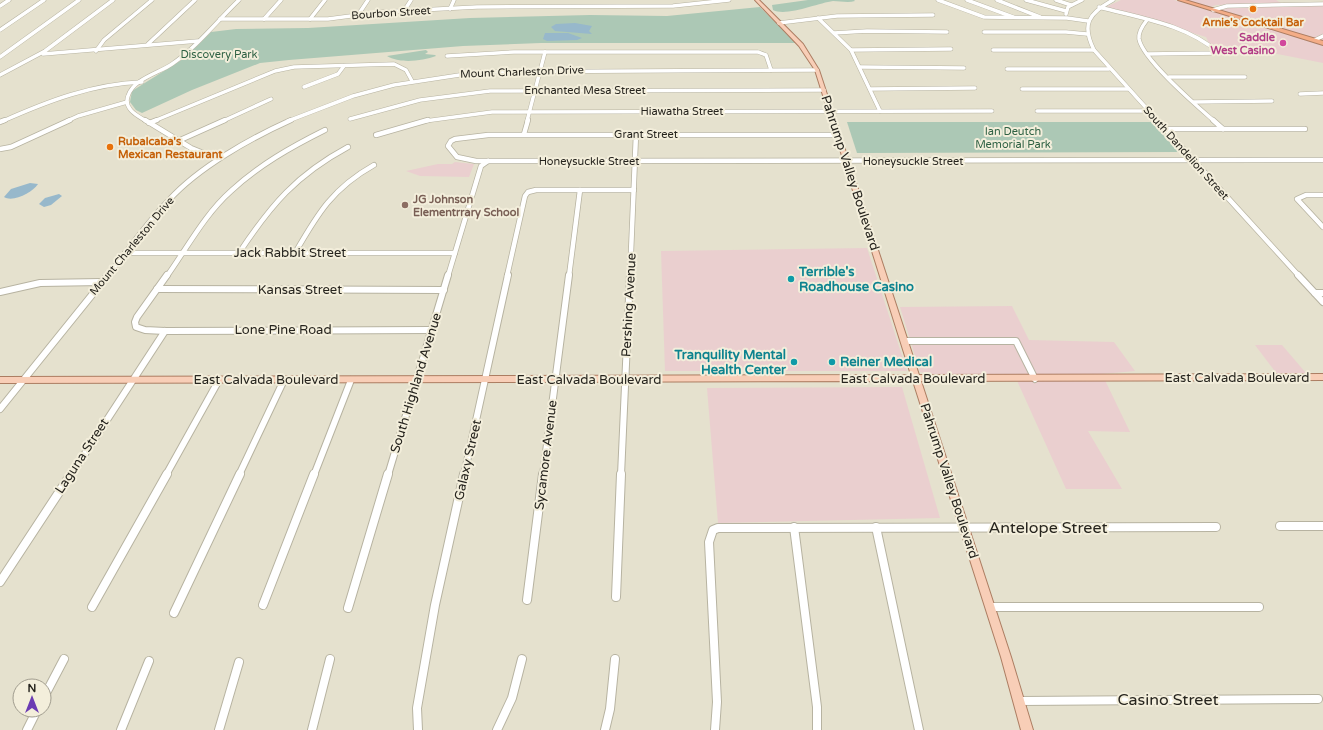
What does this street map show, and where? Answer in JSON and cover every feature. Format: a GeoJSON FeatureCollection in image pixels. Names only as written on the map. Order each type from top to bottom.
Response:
{"type":"FeatureCollection","features":[{"type":"Feature","properties":{"kind":"highway"},"geometry":{"type":"LineString","coordinates":[[1180,0],[1323,43]]}},
{"type":"Feature","properties":{"kind":"main road","name":"Pahrump Valley Boulevard"},"geometry":{"type":"LineString","coordinates":[[757,0],[805,50],[817,70],[990,607],[1027,730]]}},
{"type":"Feature","properties":{"kind":"main road","name":"East Calvada Boulevard"},"geometry":{"type":"LineString","coordinates":[[0,380],[1323,378]]}},
{"type":"Feature","properties":{"kind":"street"},"geometry":{"type":"LineString","coordinates":[[0,6],[9,0]]}},
{"type":"Feature","properties":{"kind":"street"},"geometry":{"type":"LineString","coordinates":[[0,30],[44,0]]}},
{"type":"Feature","properties":{"kind":"street"},"geometry":{"type":"LineString","coordinates":[[0,56],[79,0]]}},
{"type":"Feature","properties":{"kind":"street"},"geometry":{"type":"LineString","coordinates":[[0,75],[43,54],[113,0]]}},
{"type":"Feature","properties":{"kind":"street"},"geometry":{"type":"LineString","coordinates":[[96,51],[104,40],[152,0]]}},
{"type":"Feature","properties":{"kind":"street"},"geometry":{"type":"LineString","coordinates":[[148,44],[195,0]]}},
{"type":"Feature","properties":{"kind":"street"},"geometry":{"type":"LineString","coordinates":[[2,149],[11,147],[78,116],[126,102],[130,93],[142,82],[175,62],[238,0]]}},
{"type":"Feature","properties":{"kind":"street"},"geometry":{"type":"LineString","coordinates":[[264,19],[281,0]]}},
{"type":"Feature","properties":{"kind":"street"},"geometry":{"type":"LineString","coordinates":[[310,19],[325,0]]}},
{"type":"Feature","properties":{"kind":"street"},"geometry":{"type":"LineString","coordinates":[[358,15],[368,0]]}},
{"type":"Feature","properties":{"kind":"street"},"geometry":{"type":"LineString","coordinates":[[404,12],[411,0]]}},
{"type":"Feature","properties":{"kind":"street"},"geometry":{"type":"LineString","coordinates":[[450,9],[454,0]]}},
{"type":"Feature","properties":{"kind":"street"},"geometry":{"type":"LineString","coordinates":[[494,6],[497,0]]}},
{"type":"Feature","properties":{"kind":"street"},"geometry":{"type":"LineString","coordinates":[[539,6],[540,0]]}},
{"type":"Feature","properties":{"kind":"street"},"geometry":{"type":"LineString","coordinates":[[582,6],[583,0]]}},
{"type":"Feature","properties":{"kind":"street"},"geometry":{"type":"LineString","coordinates":[[626,7],[627,0]]}},
{"type":"Feature","properties":{"kind":"street"},"geometry":{"type":"LineString","coordinates":[[669,0],[670,7]]}},
{"type":"Feature","properties":{"kind":"street","name":"Bourbon Street"},"geometry":{"type":"LineString","coordinates":[[220,19],[310,19],[494,6],[670,7],[729,0]]}},
{"type":"Feature","properties":{"kind":"street"},"geometry":{"type":"LineString","coordinates":[[938,0],[984,17],[1067,18],[1088,21],[1099,8],[1113,0]]}},
{"type":"Feature","properties":{"kind":"street"},"geometry":{"type":"LineString","coordinates":[[968,0],[1014,18]]}},
{"type":"Feature","properties":{"kind":"street"},"geometry":{"type":"LineString","coordinates":[[997,0],[1042,18]]}},
{"type":"Feature","properties":{"kind":"street"},"geometry":{"type":"LineString","coordinates":[[1026,0],[1066,11]]}},
{"type":"Feature","properties":{"kind":"street"},"geometry":{"type":"LineString","coordinates":[[1056,0],[1071,5]]}},
{"type":"Feature","properties":{"kind":"street"},"geometry":{"type":"LineString","coordinates":[[1067,18],[1066,11],[1071,5],[1082,0]]}},
{"type":"Feature","properties":{"kind":"street"},"geometry":{"type":"LineString","coordinates":[[1213,10],[1227,6],[1323,4]]}},
{"type":"Feature","properties":{"kind":"street"},"geometry":{"type":"LineString","coordinates":[[1099,8],[1146,20],[1197,36],[1215,49],[1218,54],[1147,54]]}},
{"type":"Feature","properties":{"kind":"street"},"geometry":{"type":"LineString","coordinates":[[779,23],[851,15],[933,15]]}},
{"type":"Feature","properties":{"kind":"street"},"geometry":{"type":"LineString","coordinates":[[818,18],[851,50],[880,111]]}},
{"type":"Feature","properties":{"kind":"street"},"geometry":{"type":"LineString","coordinates":[[1146,20],[1139,32],[1139,38],[1147,54],[1223,129]]}},
{"type":"Feature","properties":{"kind":"street","name":"South Dandelion Street"},"geometry":{"type":"LineString","coordinates":[[1088,21],[1087,34],[1094,50],[1164,129],[1323,302]]}},
{"type":"Feature","properties":{"kind":"street"},"geometry":{"type":"LineString","coordinates":[[834,33],[867,31],[947,32]]}},
{"type":"Feature","properties":{"kind":"street"},"geometry":{"type":"LineString","coordinates":[[984,32],[1066,32],[1087,34]]}},
{"type":"Feature","properties":{"kind":"street"},"geometry":{"type":"LineString","coordinates":[[1315,40],[1323,36]]}},
{"type":"Feature","properties":{"kind":"street"},"geometry":{"type":"LineString","coordinates":[[43,54],[96,51],[148,44],[198,41]]}},
{"type":"Feature","properties":{"kind":"street"},"geometry":{"type":"LineString","coordinates":[[851,50],[951,49]]}},
{"type":"Feature","properties":{"kind":"street"},"geometry":{"type":"LineString","coordinates":[[993,50],[1094,50]]}},
{"type":"Feature","properties":{"kind":"street"},"geometry":{"type":"LineString","coordinates":[[446,56],[500,52],[764,53],[768,55],[771,70]]}},
{"type":"Feature","properties":{"kind":"street"},"geometry":{"type":"LineString","coordinates":[[524,134],[545,52]]}},
{"type":"Feature","properties":{"kind":"street"},"geometry":{"type":"LineString","coordinates":[[149,123],[275,70],[294,67],[397,65],[406,70],[412,81]]}},
{"type":"Feature","properties":{"kind":"street"},"geometry":{"type":"LineString","coordinates":[[304,87],[332,77],[340,72],[344,66]]}},
{"type":"Feature","properties":{"kind":"street"},"geometry":{"type":"LineString","coordinates":[[860,67],[964,68]]}},
{"type":"Feature","properties":{"kind":"street"},"geometry":{"type":"LineString","coordinates":[[1007,69],[1110,69]]}},
{"type":"Feature","properties":{"kind":"street","name":"Mount Charleston Drive"},"geometry":{"type":"LineString","coordinates":[[0,409],[169,199],[195,176],[245,141],[293,117],[347,97],[412,81],[479,72],[540,70],[817,70]]}},
{"type":"Feature","properties":{"kind":"street"},"geometry":{"type":"LineString","coordinates":[[1169,77],[1245,77]]}},
{"type":"Feature","properties":{"kind":"street"},"geometry":{"type":"LineString","coordinates":[[0,122],[48,102],[101,85],[118,82],[142,82]]}},
{"type":"Feature","properties":{"kind":"street"},"geometry":{"type":"LineString","coordinates":[[870,88],[975,88]]}},
{"type":"Feature","properties":{"kind":"street"},"geometry":{"type":"LineString","coordinates":[[1022,89],[1128,89]]}},
{"type":"Feature","properties":{"kind":"street","name":"Enchanted Mesa Street"},"geometry":{"type":"LineString","coordinates":[[350,119],[386,108],[437,97],[490,91],[824,90]]}},
{"type":"Feature","properties":{"kind":"street"},"geometry":{"type":"LineString","coordinates":[[1300,94],[1323,93]]}},
{"type":"Feature","properties":{"kind":"street"},"geometry":{"type":"LineString","coordinates":[[178,141],[271,99]]}},
{"type":"Feature","properties":{"kind":"street"},"geometry":{"type":"LineString","coordinates":[[1194,102],[1272,101]]}},
{"type":"Feature","properties":{"kind":"street"},"geometry":{"type":"LineString","coordinates":[[126,102],[130,109],[178,141],[200,153],[218,159]]}},
{"type":"Feature","properties":{"kind":"street","name":"Hiawatha Street"},"geometry":{"type":"LineString","coordinates":[[376,135],[422,121],[451,116],[492,112],[830,110],[992,111]]}},
{"type":"Feature","properties":{"kind":"street"},"geometry":{"type":"LineString","coordinates":[[1037,112],[1148,111]]}},
{"type":"Feature","properties":{"kind":"street"},"geometry":{"type":"LineString","coordinates":[[1164,129],[1305,129]]}},
{"type":"Feature","properties":{"kind":"street"},"geometry":{"type":"LineString","coordinates":[[157,289],[218,204],[241,182],[284,151],[325,130]]}},
{"type":"Feature","properties":{"kind":"street","name":"Grant Street"},"geometry":{"type":"LineString","coordinates":[[455,139],[480,135],[524,134],[838,134]]}},
{"type":"Feature","properties":{"kind":"street","name":"Pershing Avenue"},"geometry":{"type":"LineString","coordinates":[[616,597],[636,134]]}},
{"type":"Feature","properties":{"kind":"street","name":"Honeysuckle Street"},"geometry":{"type":"LineString","coordinates":[[455,139],[451,141],[448,146],[453,154],[469,160],[488,161],[1323,160]]}},
{"type":"Feature","properties":{"kind":"street"},"geometry":{"type":"LineString","coordinates":[[239,253],[269,207],[289,186],[312,168],[348,147]]}},
{"type":"Feature","properties":{"kind":"street"},"geometry":{"type":"LineString","coordinates":[[1310,160],[1323,164]]}},
{"type":"Feature","properties":{"kind":"street","name":"South Highland Avenue"},"geometry":{"type":"LineString","coordinates":[[348,608],[481,166],[488,161]]}},
{"type":"Feature","properties":{"kind":"street"},"geometry":{"type":"LineString","coordinates":[[295,253],[327,199],[347,181],[374,165]]}},
{"type":"Feature","properties":{"kind":"street","name":"Galaxy Street"},"geometry":{"type":"LineString","coordinates":[[418,730],[417,708],[435,605],[525,196],[528,192],[536,190],[580,190]]}},
{"type":"Feature","properties":{"kind":"street"},"geometry":{"type":"LineString","coordinates":[[580,190],[634,190]]}},
{"type":"Feature","properties":{"kind":"street","name":"Sycamore Avenue"},"geometry":{"type":"LineString","coordinates":[[527,600],[580,190]]}},
{"type":"Feature","properties":{"kind":"street"},"geometry":{"type":"LineString","coordinates":[[1323,195],[1306,195],[1298,198],[1297,201],[1323,227]]}},
{"type":"Feature","properties":{"kind":"street","name":"Jack Rabbit Street"},"geometry":{"type":"LineString","coordinates":[[125,253],[455,253]]}},
{"type":"Feature","properties":{"kind":"street"},"geometry":{"type":"LineString","coordinates":[[0,292],[40,283],[102,282]]}},
{"type":"Feature","properties":{"kind":"street","name":"Kansas Street"},"geometry":{"type":"LineString","coordinates":[[157,289],[444,290]]}},
{"type":"Feature","properties":{"kind":"street","name":"Lone Pine Road"},"geometry":{"type":"LineString","coordinates":[[157,289],[137,317],[135,322],[136,327],[145,330],[432,330]]}},
{"type":"Feature","properties":{"kind":"street"},"geometry":{"type":"LineString","coordinates":[[1315,293],[1323,293]]}},
{"type":"Feature","properties":{"kind":"street","name":"Laguna Street"},"geometry":{"type":"LineString","coordinates":[[0,582],[165,330]]}},
{"type":"Feature","properties":{"kind":"street"},"geometry":{"type":"LineString","coordinates":[[904,341],[1016,341],[1035,379]]}},
{"type":"Feature","properties":{"kind":"street"},"geometry":{"type":"LineString","coordinates":[[92,607],[219,380]]}},
{"type":"Feature","properties":{"kind":"street"},"geometry":{"type":"LineString","coordinates":[[174,613],[284,380]]}},
{"type":"Feature","properties":{"kind":"street"},"geometry":{"type":"LineString","coordinates":[[263,605],[351,380]]}},
{"type":"Feature","properties":{"kind":"street"},"geometry":{"type":"LineString","coordinates":[[1280,526],[1323,526]]}},
{"type":"Feature","properties":{"kind":"street","name":"Antelope Street"},"geometry":{"type":"LineString","coordinates":[[715,730],[717,702],[714,619],[708,542],[713,530],[723,527],[1216,527]]}},
{"type":"Feature","properties":{"kind":"street"},"geometry":{"type":"LineString","coordinates":[[794,527],[817,706],[817,730]]}},
{"type":"Feature","properties":{"kind":"street"},"geometry":{"type":"LineString","coordinates":[[876,528],[919,730]]}},
{"type":"Feature","properties":{"kind":"street"},"geometry":{"type":"LineString","coordinates":[[990,607],[1259,607]]}},
{"type":"Feature","properties":{"kind":"street"},"geometry":{"type":"LineString","coordinates":[[52,682],[64,659]]}},
{"type":"Feature","properties":{"kind":"street"},"geometry":{"type":"LineString","coordinates":[[312,730],[330,659]]}},
{"type":"Feature","properties":{"kind":"street"},"geometry":{"type":"LineString","coordinates":[[497,730],[512,698],[522,659]]}},
{"type":"Feature","properties":{"kind":"street"},"geometry":{"type":"LineString","coordinates":[[605,730],[610,710],[615,659]]}},
{"type":"Feature","properties":{"kind":"street"},"geometry":{"type":"LineString","coordinates":[[121,730],[149,661]]}},
{"type":"Feature","properties":{"kind":"street"},"geometry":{"type":"LineString","coordinates":[[219,730],[239,662]]}},
{"type":"Feature","properties":{"kind":"street","name":"Casino Street"},"geometry":{"type":"LineString","coordinates":[[1019,701],[1318,700]]}},
{"type":"Feature","properties":{"kind":"street"},"geometry":{"type":"LineString","coordinates":[[27,730],[33,718]]}},
{"type":"Feature","properties":{"kind":"shaded area"},"geometry":{"type":"Polygon","coordinates":[[[1121,0],[1174,0],[1323,45],[1323,63],[1243,47],[1219,49],[1209,43],[1206,37],[1106,7],[1121,0]]]}},
{"type":"Feature","properties":{"kind":"shaded area"},"geometry":{"type":"Polygon","coordinates":[[[1186,0],[1276,0],[1281,3],[1216,5],[1211,7],[1186,0]]]}},
{"type":"Feature","properties":{"kind":"shaded area"},"geometry":{"type":"Polygon","coordinates":[[[1323,5],[1323,41],[1218,9],[1222,7],[1323,5]]]}},
{"type":"Feature","properties":{"kind":"shaded area"},"geometry":{"type":"Polygon","coordinates":[[[455,162],[474,164],[469,177],[420,176],[406,171],[438,164],[452,164],[455,162]]]}},
{"type":"Feature","properties":{"kind":"shaded area"},"geometry":{"type":"Polygon","coordinates":[[[867,248],[907,371],[665,371],[661,251],[867,248]]]}},
{"type":"Feature","properties":{"kind":"shaded area"},"geometry":{"type":"Polygon","coordinates":[[[1012,306],[1029,340],[1114,342],[1135,371],[1102,374],[1130,432],[1088,431],[1122,489],[1066,489],[1014,374],[929,374],[920,372],[900,307],[1012,306]]]}},
{"type":"Feature","properties":{"kind":"shaded area"},"geometry":{"type":"Polygon","coordinates":[[[1255,345],[1282,345],[1306,373],[1277,374],[1255,345]]]}},
{"type":"Feature","properties":{"kind":"shaded area"},"geometry":{"type":"Polygon","coordinates":[[[902,387],[940,518],[718,523],[707,388],[902,387]]]}},
{"type":"Feature","properties":{"kind":"green space"},"geometry":{"type":"Polygon","coordinates":[[[808,0],[855,1],[833,1],[786,12],[773,10],[772,5],[808,0]]]}},
{"type":"Feature","properties":{"kind":"green space","name":"Discovery Park"},"geometry":{"type":"Polygon","coordinates":[[[760,7],[796,43],[541,43],[463,46],[289,60],[260,63],[192,90],[142,113],[136,110],[130,102],[132,91],[183,59],[211,32],[236,29],[308,28],[470,18],[590,15],[667,16],[760,7]]]}},
{"type":"Feature","properties":{"kind":"green space"},"geometry":{"type":"Polygon","coordinates":[[[426,50],[428,52],[425,54],[436,56],[405,61],[392,59],[387,56],[426,50]]]}},
{"type":"Feature","properties":{"kind":"green space","name":"Ian Deutch Memorial Park"},"geometry":{"type":"Polygon","coordinates":[[[847,122],[1151,122],[1179,152],[857,153],[847,122]]]}},
{"type":"Feature","properties":{"kind":"water"},"geometry":{"type":"Polygon","coordinates":[[[575,23],[592,26],[589,31],[592,34],[555,31],[551,27],[556,24],[575,23]]]}},
{"type":"Feature","properties":{"kind":"water"},"geometry":{"type":"Polygon","coordinates":[[[545,33],[568,33],[582,38],[577,40],[547,41],[543,39],[545,33]]]}},
{"type":"Feature","properties":{"kind":"water"},"geometry":{"type":"Polygon","coordinates":[[[30,183],[38,184],[32,190],[17,198],[12,199],[4,197],[11,189],[30,183]]]}},
{"type":"Feature","properties":{"kind":"water"},"geometry":{"type":"Polygon","coordinates":[[[59,194],[62,196],[51,205],[44,207],[39,204],[45,198],[59,194]]]}},
{"type":"Feature","properties":{"kind":"place","name":"Arnie's Cocktail Bar"},"geometry":{"type":"Point","coordinates":[1253,9]}},
{"type":"Feature","properties":{"kind":"place","name":"Saddle West Casino"},"geometry":{"type":"Point","coordinates":[1283,43]}},
{"type":"Feature","properties":{"kind":"place","name":"Rubalcaba's Mexican Restaurant"},"geometry":{"type":"Point","coordinates":[110,147]}},
{"type":"Feature","properties":{"kind":"place","name":"JG Johnson Elementrrary School"},"geometry":{"type":"Point","coordinates":[405,205]}},
{"type":"Feature","properties":{"kind":"place","name":"Terrible's Roadhouse Casino"},"geometry":{"type":"Point","coordinates":[791,279]}},
{"type":"Feature","properties":{"kind":"place","name":"Tranquility Mental Health Center"},"geometry":{"type":"Point","coordinates":[794,362]}},
{"type":"Feature","properties":{"kind":"place","name":"Reiner Medical"},"geometry":{"type":"Point","coordinates":[832,362]}}]}
